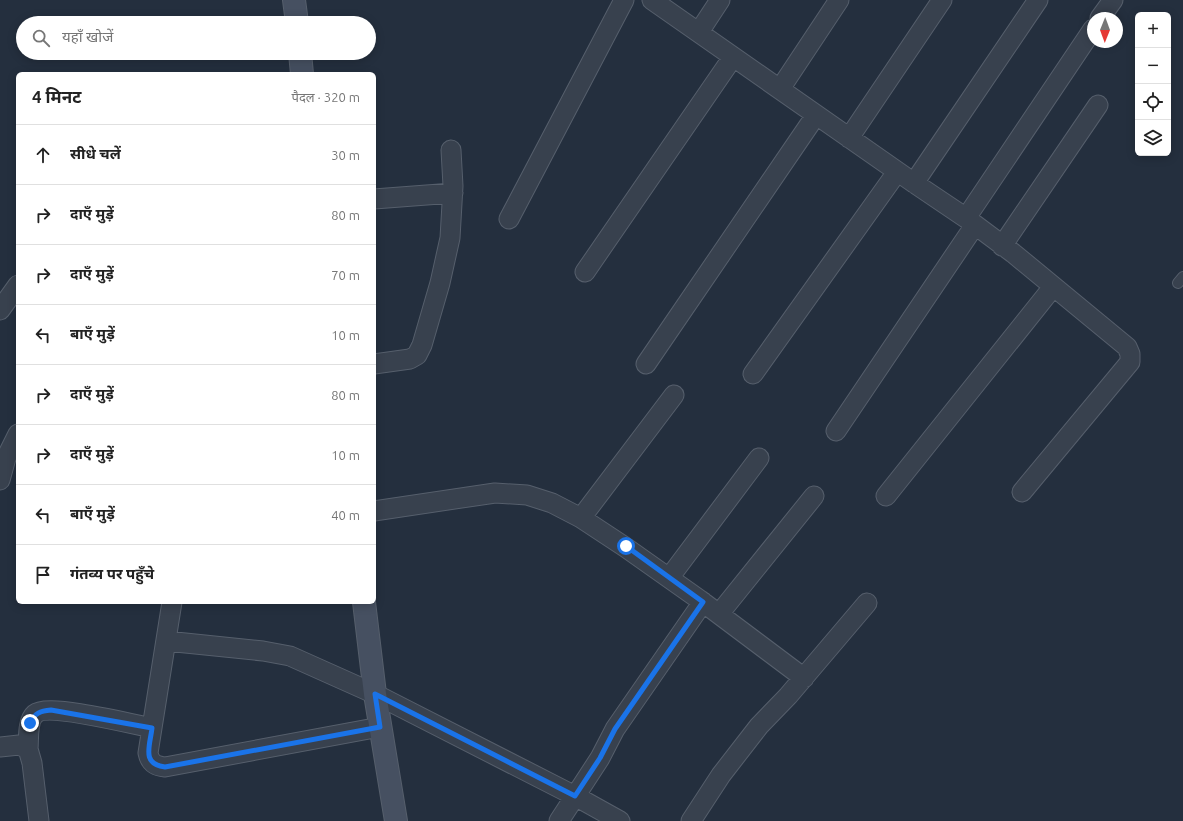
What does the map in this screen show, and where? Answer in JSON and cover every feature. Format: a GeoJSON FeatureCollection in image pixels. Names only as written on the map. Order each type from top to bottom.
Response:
{"type":"FeatureCollection","features":[{"type":"Feature","properties":{"kind":"street"},"geometry":{"type":"LineString","coordinates":[[294,0],[296,16]]}},
{"type":"Feature","properties":{"kind":"street"},"geometry":{"type":"LineString","coordinates":[[509,219],[624,0]]}},
{"type":"Feature","properties":{"kind":"street"},"geometry":{"type":"LineString","coordinates":[[652,0],[897,172],[971,221],[1127,347],[1130,354],[1130,362],[1022,492]]}},
{"type":"Feature","properties":{"kind":"street"},"geometry":{"type":"LineString","coordinates":[[698,32],[720,0]]}},
{"type":"Feature","properties":{"kind":"street"},"geometry":{"type":"LineString","coordinates":[[780,89],[839,0]]}},
{"type":"Feature","properties":{"kind":"street"},"geometry":{"type":"LineString","coordinates":[[849,138],[942,0]]}},
{"type":"Feature","properties":{"kind":"street"},"geometry":{"type":"LineString","coordinates":[[914,183],[1038,0]]}},
{"type":"Feature","properties":{"kind":"street"},"geometry":{"type":"LineString","coordinates":[[1104,12],[1113,0]]}},
{"type":"Feature","properties":{"kind":"street"},"geometry":{"type":"LineString","coordinates":[[836,431],[1087,38]]}},
{"type":"Feature","properties":{"kind":"street"},"geometry":{"type":"LineString","coordinates":[[585,272],[733,57]]}},
{"type":"Feature","properties":{"kind":"street"},"geometry":{"type":"LineString","coordinates":[[301,60],[302,72]]}},
{"type":"Feature","properties":{"kind":"street"},"geometry":{"type":"LineString","coordinates":[[1002,246],[1098,105]]}},
{"type":"Feature","properties":{"kind":"street"},"geometry":{"type":"LineString","coordinates":[[646,364],[816,115]]}},
{"type":"Feature","properties":{"kind":"street"},"geometry":{"type":"LineString","coordinates":[[376,364],[410,359],[417,355],[422,345],[440,283],[450,238],[453,193],[450,150]]}},
{"type":"Feature","properties":{"kind":"street"},"geometry":{"type":"LineString","coordinates":[[753,374],[897,172]]}},
{"type":"Feature","properties":{"kind":"street"},"geometry":{"type":"LineString","coordinates":[[376,199],[453,193]]}},
{"type":"Feature","properties":{"kind":"street"},"geometry":{"type":"LineString","coordinates":[[886,496],[1053,287]]}},
{"type":"Feature","properties":{"kind":"street"},"geometry":{"type":"LineString","coordinates":[[0,310],[16,288]]}},
{"type":"Feature","properties":{"kind":"street"},"geometry":{"type":"LineString","coordinates":[[581,518],[674,395]]}},
{"type":"Feature","properties":{"kind":"street"},"geometry":{"type":"LineString","coordinates":[[0,480],[6,458],[16,438]]}},
{"type":"Feature","properties":{"kind":"street"},"geometry":{"type":"LineString","coordinates":[[669,578],[759,458]]}},
{"type":"Feature","properties":{"kind":"street"},"geometry":{"type":"LineString","coordinates":[[376,510],[495,493],[527,495],[552,503],[581,518],[669,578],[804,678]]}},
{"type":"Feature","properties":{"kind":"street"},"geometry":{"type":"LineString","coordinates":[[719,614],[814,496]]}},
{"type":"Feature","properties":{"kind":"street"},"geometry":{"type":"LineString","coordinates":[[559,821],[600,758],[615,729],[703,602]]}},
{"type":"Feature","properties":{"kind":"street"},"geometry":{"type":"LineString","coordinates":[[691,821],[721,775],[759,726],[804,678],[867,603]]}},
{"type":"Feature","properties":{"kind":"street"},"geometry":{"type":"LineString","coordinates":[[172,604],[148,753],[150,760],[156,766],[165,767],[380,727]]}},
{"type":"Feature","properties":{"kind":"street"},"geometry":{"type":"LineString","coordinates":[[364,604],[375,694],[396,821]]}},
{"type":"Feature","properties":{"kind":"street"},"geometry":{"type":"LineString","coordinates":[[166,641],[263,651],[290,656],[375,694],[575,796],[620,821]]}},
{"type":"Feature","properties":{"kind":"street"},"geometry":{"type":"LineString","coordinates":[[39,821],[32,763],[28,749],[30,723],[34,715],[41,710],[62,711],[152,728]]}},
{"type":"Feature","properties":{"kind":"street"},"geometry":{"type":"LineString","coordinates":[[0,747],[19,745],[28,749]]}},
{"type":"Feature","properties":{"kind":"route"},"geometry":{"type":"LineString","coordinates":[[30,723],[34,715],[41,710],[51,710],[152,728],[148,753],[150,760],[156,766],[165,767],[380,727],[375,694],[575,796],[600,758],[615,729],[703,602],[626,546]]}}]}
